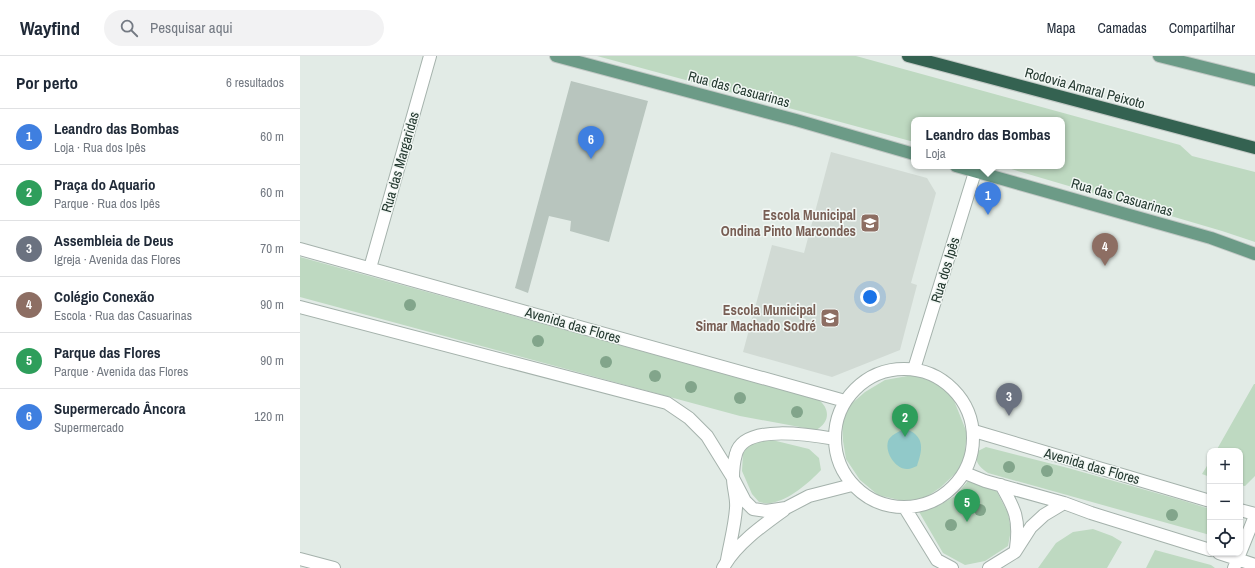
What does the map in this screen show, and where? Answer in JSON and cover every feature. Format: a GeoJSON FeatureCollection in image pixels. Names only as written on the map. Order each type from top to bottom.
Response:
{"type":"FeatureCollection","features":[{"type":"Feature","properties":{"kind":"highway","name":"Rodovia Amaral Peixoto"},"geometry":{"type":"LineString","coordinates":[[908,56],[1255,148]]}},
{"type":"Feature","properties":{"kind":"main road","name":"Rua das Casuarinas"},"geometry":{"type":"LineString","coordinates":[[556,56],[796,120],[911,153]]}},
{"type":"Feature","properties":{"kind":"main road"},"geometry":{"type":"LineString","coordinates":[[1159,56],[1255,80]]}},
{"type":"Feature","properties":{"kind":"main road","name":"Rua das Casuarinas"},"geometry":{"type":"LineString","coordinates":[[966,169],[1211,238],[1255,254]]}},
{"type":"Feature","properties":{"kind":"street","name":"Rua das Margaridas"},"geometry":{"type":"LineString","coordinates":[[370,268],[430,56]]}},
{"type":"Feature","properties":{"kind":"street","name":"Rua dos Ipês"},"geometry":{"type":"LineString","coordinates":[[914,369],[975,172]]}},
{"type":"Feature","properties":{"kind":"street","name":"Avenida das Flores"},"geometry":{"type":"LineString","coordinates":[[300,249],[845,401]]}},
{"type":"Feature","properties":{"kind":"street"},"geometry":{"type":"LineString","coordinates":[[300,307],[666,403],[689,418],[707,436],[733,478],[745,501],[753,508],[766,512],[786,508]]}},
{"type":"Feature","properties":{"kind":"street"},"geometry":{"type":"LineString","coordinates":[[914,369],[942,379],[964,402],[974,431],[973,453],[965,473],[950,491],[929,503],[906,508],[876,502],[852,485],[839,463],[835,439],[837,419],[845,401],[863,381],[887,370],[914,369]]}},
{"type":"Feature","properties":{"kind":"street","name":"Avenida das Flores"},"geometry":{"type":"LineString","coordinates":[[974,431],[1207,500]]}},
{"type":"Feature","properties":{"kind":"street"},"geometry":{"type":"LineString","coordinates":[[725,564],[736,507],[733,478],[736,452],[744,442],[755,436],[768,434],[802,434],[835,439]]}},
{"type":"Feature","properties":{"kind":"street"},"geometry":{"type":"LineString","coordinates":[[965,473],[985,481],[1064,503],[1091,514],[1207,549]]}},
{"type":"Feature","properties":{"kind":"street"},"geometry":{"type":"LineString","coordinates":[[725,564],[754,533],[786,508],[809,496],[852,485]]}},
{"type":"Feature","properties":{"kind":"street"},"geometry":{"type":"LineString","coordinates":[[989,568],[1015,552],[1018,533],[1016,513],[1001,485]]}},
{"type":"Feature","properties":{"kind":"street"},"geometry":{"type":"LineString","coordinates":[[1005,568],[1030,527],[1044,515],[1064,503]]}},
{"type":"Feature","properties":{"kind":"street"},"geometry":{"type":"LineString","coordinates":[[906,508],[939,564],[952,568]]}},
{"type":"Feature","properties":{"kind":"street"},"geometry":{"type":"LineString","coordinates":[[1236,563],[1255,515],[1243,511]]}},
{"type":"Feature","properties":{"kind":"street"},"geometry":{"type":"LineString","coordinates":[[1224,556],[1236,563],[1255,565]]}},
{"type":"Feature","properties":{"kind":"street"},"geometry":{"type":"LineString","coordinates":[[300,559],[334,568]]}},
{"type":"Feature","properties":{"kind":"shaded area"},"geometry":{"type":"Polygon","coordinates":[[[831,152],[927,178],[936,193],[911,283],[917,285],[900,350],[832,377],[743,352],[772,245],[804,253],[831,152]]]}},
{"type":"Feature","properties":{"kind":"green space"},"geometry":{"type":"Polygon","coordinates":[[[597,56],[856,56],[1180,145],[1192,156],[1255,172],[1255,242],[1011,169],[1065,169],[1065,117],[911,117],[911,141],[597,56]]]}},
{"type":"Feature","properties":{"kind":"green space"},"geometry":{"type":"Polygon","coordinates":[[[300,257],[819,400],[827,412],[826,420],[824,424],[816,430],[740,416],[300,297],[300,257]]]}},
{"type":"Feature","properties":{"kind":"green space"},"geometry":{"type":"Polygon","coordinates":[[[913,375],[937,383],[953,398],[967,433],[964,459],[960,469],[941,487],[925,498],[903,501],[878,495],[860,480],[846,459],[842,420],[850,405],[865,392],[885,380],[913,375]]]}},
{"type":"Feature","properties":{"kind":"green space"},"geometry":{"type":"Polygon","coordinates":[[[1255,384],[1255,476],[1245,486],[1243,486],[1243,448],[1218,448],[1255,384]]]}},
{"type":"Feature","properties":{"kind":"green space"},"geometry":{"type":"Polygon","coordinates":[[[768,439],[809,449],[819,458],[821,470],[792,495],[778,501],[764,503],[759,502],[752,494],[742,471],[743,453],[751,443],[768,439]]]}},
{"type":"Feature","properties":{"kind":"green space"},"geometry":{"type":"Polygon","coordinates":[[[986,447],[1068,468],[1207,508],[1207,534],[988,473],[978,464],[978,451],[986,447]]]}},
{"type":"Feature","properties":{"kind":"green space"},"geometry":{"type":"Polygon","coordinates":[[[1207,466],[1207,476],[1202,474],[1207,466]]]}},
{"type":"Feature","properties":{"kind":"green space"},"geometry":{"type":"Polygon","coordinates":[[[968,481],[996,490],[1008,513],[1011,530],[1008,546],[985,561],[965,565],[943,553],[918,510],[938,506],[955,496],[968,481]]]}},
{"type":"Feature","properties":{"kind":"green space"},"geometry":{"type":"Polygon","coordinates":[[[1093,529],[1112,536],[1122,542],[1107,568],[1038,568],[1056,543],[1073,532],[1093,529]]]}},
{"type":"Feature","properties":{"kind":"green space"},"geometry":{"type":"Polygon","coordinates":[[[1155,550],[1211,565],[1215,568],[1146,568],[1155,550]]]}},
{"type":"Feature","properties":{"kind":"water"},"geometry":{"type":"Polygon","coordinates":[[[905,429],[915,434],[919,439],[921,446],[917,466],[908,469],[895,463],[889,454],[888,448],[889,439],[896,433],[905,429]]]}},
{"type":"Feature","properties":{"kind":"building"},"geometry":{"type":"Polygon","coordinates":[[[571,81],[648,101],[609,242],[570,231],[571,221],[549,216],[528,293],[515,288],[571,81]]]}},
{"type":"Feature","properties":{"kind":"place","name":"Supermercado Âncora"},"geometry":{"type":"Point","coordinates":[591,159]}},
{"type":"Feature","properties":{"kind":"place","name":"Leandro das Bombas"},"geometry":{"type":"Point","coordinates":[988,215]}},
{"type":"Feature","properties":{"kind":"place","name":"Escola Municipal Ondina Pinto Marcondes"},"geometry":{"type":"Point","coordinates":[870,223]}},
{"type":"Feature","properties":{"kind":"place","name":"Colégio Conexão"},"geometry":{"type":"Point","coordinates":[1105,266]}},
{"type":"Feature","properties":{"kind":"place","name":"Escola Municipal Simar Machado Sodré"},"geometry":{"type":"Point","coordinates":[830,318]}},
{"type":"Feature","properties":{"kind":"place","name":"Assembleia de Deus"},"geometry":{"type":"Point","coordinates":[1009,416]}},
{"type":"Feature","properties":{"kind":"place","name":"Praça do Aquario"},"geometry":{"type":"Point","coordinates":[905,437]}},
{"type":"Feature","properties":{"kind":"place","name":"Parque das Flores"},"geometry":{"type":"Point","coordinates":[967,522]}}]}
